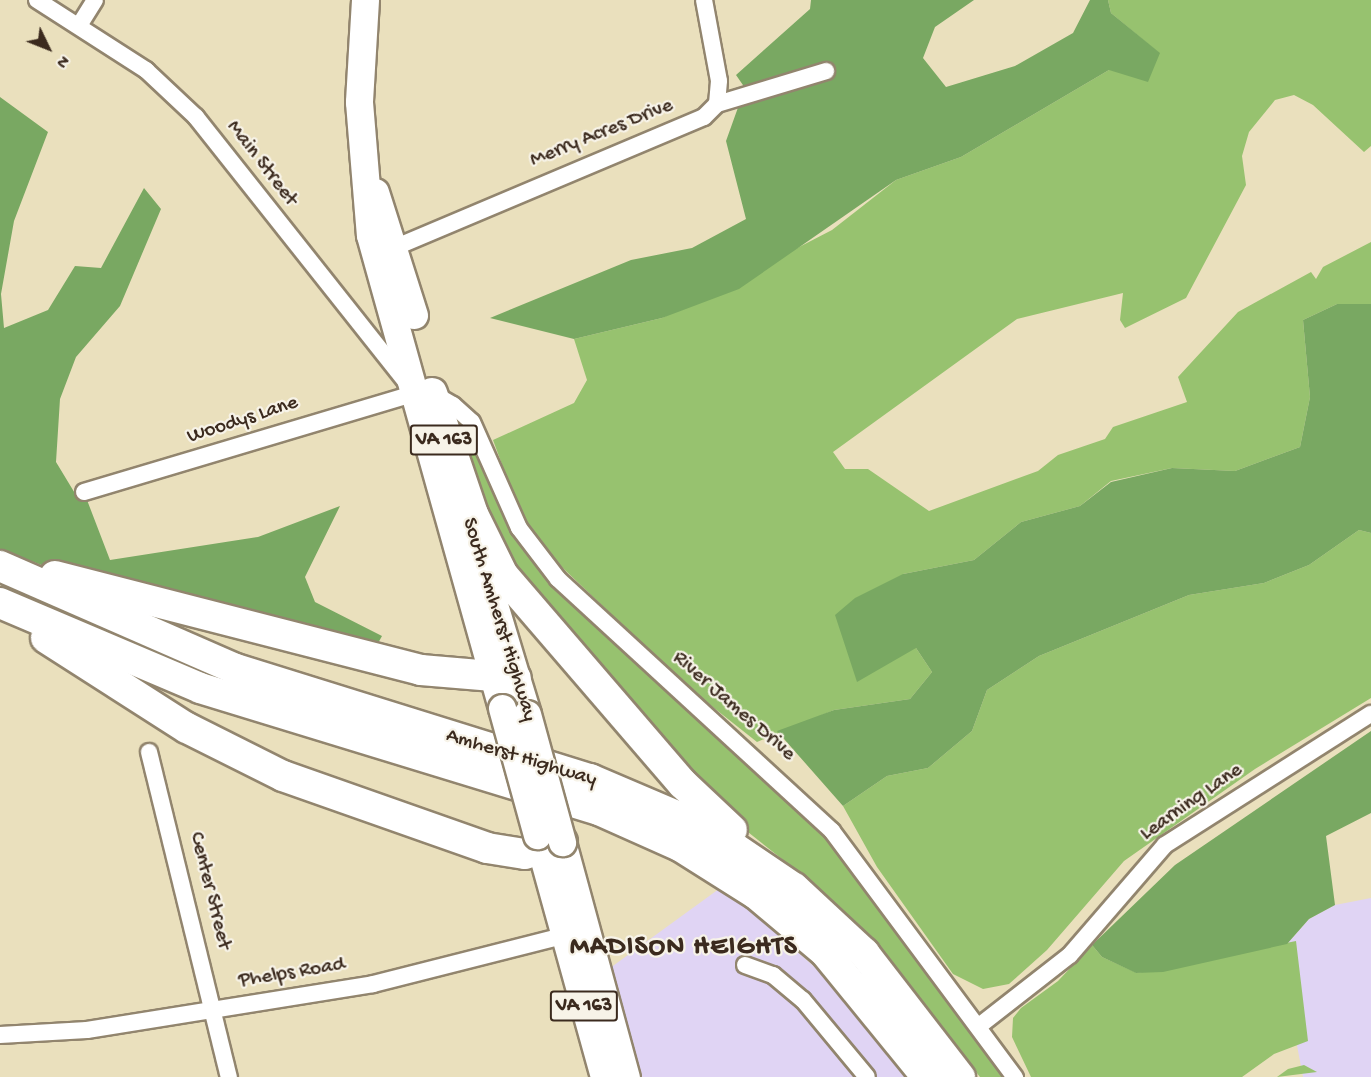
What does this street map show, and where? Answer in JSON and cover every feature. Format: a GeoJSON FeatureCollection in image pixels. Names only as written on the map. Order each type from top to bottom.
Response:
{"type":"FeatureCollection","features":[{"type":"Feature","properties":{"kind":"highway"},"geometry":{"type":"LineString","coordinates":[[424,393],[473,514],[503,575],[683,784],[794,888]]}},
{"type":"Feature","properties":{"kind":"highway"},"geometry":{"type":"LineString","coordinates":[[0,557],[42,573],[422,670],[505,678]]}},
{"type":"Feature","properties":{"kind":"highway","name":"Amherst Highway"},"geometry":{"type":"LineString","coordinates":[[0,566],[236,669],[659,804],[794,888],[864,953],[960,1077]]}},
{"type":"Feature","properties":{"kind":"highway","name":"Amherst Highway"},"geometry":{"type":"LineString","coordinates":[[0,603],[200,688],[598,810],[680,846],[756,894],[825,952],[927,1077]]}},
{"type":"Feature","properties":{"kind":"highway"},"geometry":{"type":"LineString","coordinates":[[0,611],[187,728],[283,776],[487,848],[525,854],[547,842]]}},
{"type":"Feature","properties":{"kind":"main road","name":"South Amherst Highway"},"geometry":{"type":"LineString","coordinates":[[365,0],[359,102],[370,235],[424,393],[515,711],[547,842],[575,932],[626,1077]]}},
{"type":"Feature","properties":{"kind":"main road","name":"South Amherst Highway"},"geometry":{"type":"LineString","coordinates":[[365,166],[396,247],[424,393]]}},
{"type":"Feature","properties":{"kind":"main road","name":"South Amherst Highway"},"geometry":{"type":"LineString","coordinates":[[575,932],[604,1077]]}},
{"type":"Feature","properties":{"kind":"street","name":"Main Street"},"geometry":{"type":"LineString","coordinates":[[37,0],[80,24],[146,70],[196,117],[424,393]]}},
{"type":"Feature","properties":{"kind":"street"},"geometry":{"type":"LineString","coordinates":[[80,24],[94,0]]}},
{"type":"Feature","properties":{"kind":"street"},"geometry":{"type":"LineString","coordinates":[[704,0],[719,81],[717,104]]}},
{"type":"Feature","properties":{"kind":"street","name":"Merry Acres Drive"},"geometry":{"type":"LineString","coordinates":[[396,247],[704,117],[717,104],[826,70]]}},
{"type":"Feature","properties":{"kind":"street","name":"Woodys Lane"},"geometry":{"type":"LineString","coordinates":[[84,492],[424,393]]}},
{"type":"Feature","properties":{"kind":"street","name":"River James Drive"},"geometry":{"type":"LineString","coordinates":[[424,393],[472,422],[519,528],[558,579],[825,823],[1015,1077]]}},
{"type":"Feature","properties":{"kind":"street","name":"Learning Lane"},"geometry":{"type":"LineString","coordinates":[[979,1026],[1070,955],[1165,845],[1371,714]]}},
{"type":"Feature","properties":{"kind":"street","name":"Center Street"},"geometry":{"type":"LineString","coordinates":[[149,753],[215,1009],[229,1077]]}},
{"type":"Feature","properties":{"kind":"street","name":"Phelps Road"},"geometry":{"type":"LineString","coordinates":[[0,1035],[87,1030],[373,984],[575,932]]}},
{"type":"Feature","properties":{"kind":"street"},"geometry":{"type":"LineString","coordinates":[[746,964],[773,975],[802,1000],[867,1077]]}},
{"type":"Feature","properties":{"kind":"shaded area"},"geometry":{"type":"Polygon","coordinates":[[[723,886],[843,992],[908,1077],[636,1077],[606,971],[723,886]]]}},
{"type":"Feature","properties":{"kind":"shaded area"},"geometry":{"type":"Polygon","coordinates":[[[1371,898],[1371,1077],[1303,1077],[1286,987],[1287,944],[1309,919],[1335,905],[1371,898]]]}},
{"type":"Feature","properties":{"kind":"green space"},"geometry":{"type":"Polygon","coordinates":[[[811,0],[974,0],[935,27],[923,58],[946,87],[1015,66],[1073,33],[1090,0],[1108,0],[1111,13],[1160,53],[1148,82],[1109,70],[961,157],[896,180],[739,289],[662,318],[574,339],[490,318],[631,260],[692,248],[746,219],[726,141],[745,88],[736,75],[810,9],[811,0]]]}},
{"type":"Feature","properties":{"kind":"green space"},"geometry":{"type":"Polygon","coordinates":[[[1108,0],[1371,0],[1371,146],[1364,152],[1313,105],[1294,95],[1275,100],[1249,132],[1242,156],[1246,185],[1186,298],[1125,328],[1120,320],[1123,293],[1017,319],[833,452],[845,469],[868,469],[929,511],[1038,471],[1058,455],[1105,439],[1113,427],[1187,402],[1178,377],[1238,312],[1311,272],[1316,279],[1323,267],[1371,242],[1371,304],[1337,304],[1303,320],[1310,397],[1300,447],[1235,471],[1172,468],[1111,481],[1080,506],[1021,522],[974,560],[903,574],[916,648],[932,672],[910,699],[834,710],[757,742],[690,689],[547,553],[518,508],[493,440],[574,403],[587,380],[574,339],[662,318],[832,230],[896,180],[961,157],[1109,70],[1159,53],[1111,13],[1108,0]]]}},
{"type":"Feature","properties":{"kind":"green space"},"geometry":{"type":"Polygon","coordinates":[[[0,97],[48,132],[14,221],[1,294],[4,328],[48,310],[75,266],[101,268],[144,188],[161,209],[120,306],[76,357],[60,399],[56,462],[79,500],[87,500],[110,560],[258,537],[340,506],[305,577],[315,602],[382,636],[377,645],[44,566],[0,549],[0,97]]]}},
{"type":"Feature","properties":{"kind":"green space"},"geometry":{"type":"Polygon","coordinates":[[[1337,304],[1371,304],[1371,533],[1359,530],[1309,565],[1264,583],[1189,595],[1039,656],[987,690],[972,731],[928,768],[887,776],[843,806],[777,731],[834,710],[910,699],[932,672],[916,648],[857,682],[835,615],[855,598],[903,574],[974,560],[1021,522],[1080,506],[1111,482],[1172,468],[1235,471],[1300,447],[1310,397],[1303,320],[1337,304]]]}},
{"type":"Feature","properties":{"kind":"green space"},"geometry":{"type":"Polygon","coordinates":[[[459,426],[469,431],[555,584],[820,826],[1006,1077],[980,1077],[872,939],[821,890],[710,802],[504,563],[459,426]]]}},
{"type":"Feature","properties":{"kind":"green space"},"geometry":{"type":"Polygon","coordinates":[[[1359,530],[1371,533],[1371,698],[1255,769],[1124,861],[1047,950],[1009,984],[983,989],[953,974],[877,867],[843,806],[887,776],[928,768],[972,731],[987,690],[1039,656],[1189,595],[1264,583],[1309,565],[1359,530]]]}},
{"type":"Feature","properties":{"kind":"green space"},"geometry":{"type":"Polygon","coordinates":[[[1371,731],[1371,813],[1326,836],[1335,905],[1309,919],[1287,944],[1163,972],[1136,973],[1102,957],[1092,945],[1175,865],[1371,731]]]}},
{"type":"Feature","properties":{"kind":"green space"},"geometry":{"type":"Polygon","coordinates":[[[1296,941],[1308,1041],[1274,1054],[1242,1077],[1031,1077],[1012,1037],[1013,1018],[1021,1008],[1058,981],[1092,945],[1102,957],[1137,973],[1296,941]]]}},
{"type":"Feature","properties":{"kind":"green space"},"geometry":{"type":"Polygon","coordinates":[[[1304,1065],[1317,1072],[1277,1077],[1288,1069],[1304,1065]]]}},
{"type":"Feature","properties":{"kind":"district","name":"MADISON HEIGHTS"},"geometry":{"type":"Point","coordinates":[684,949]}}]}
